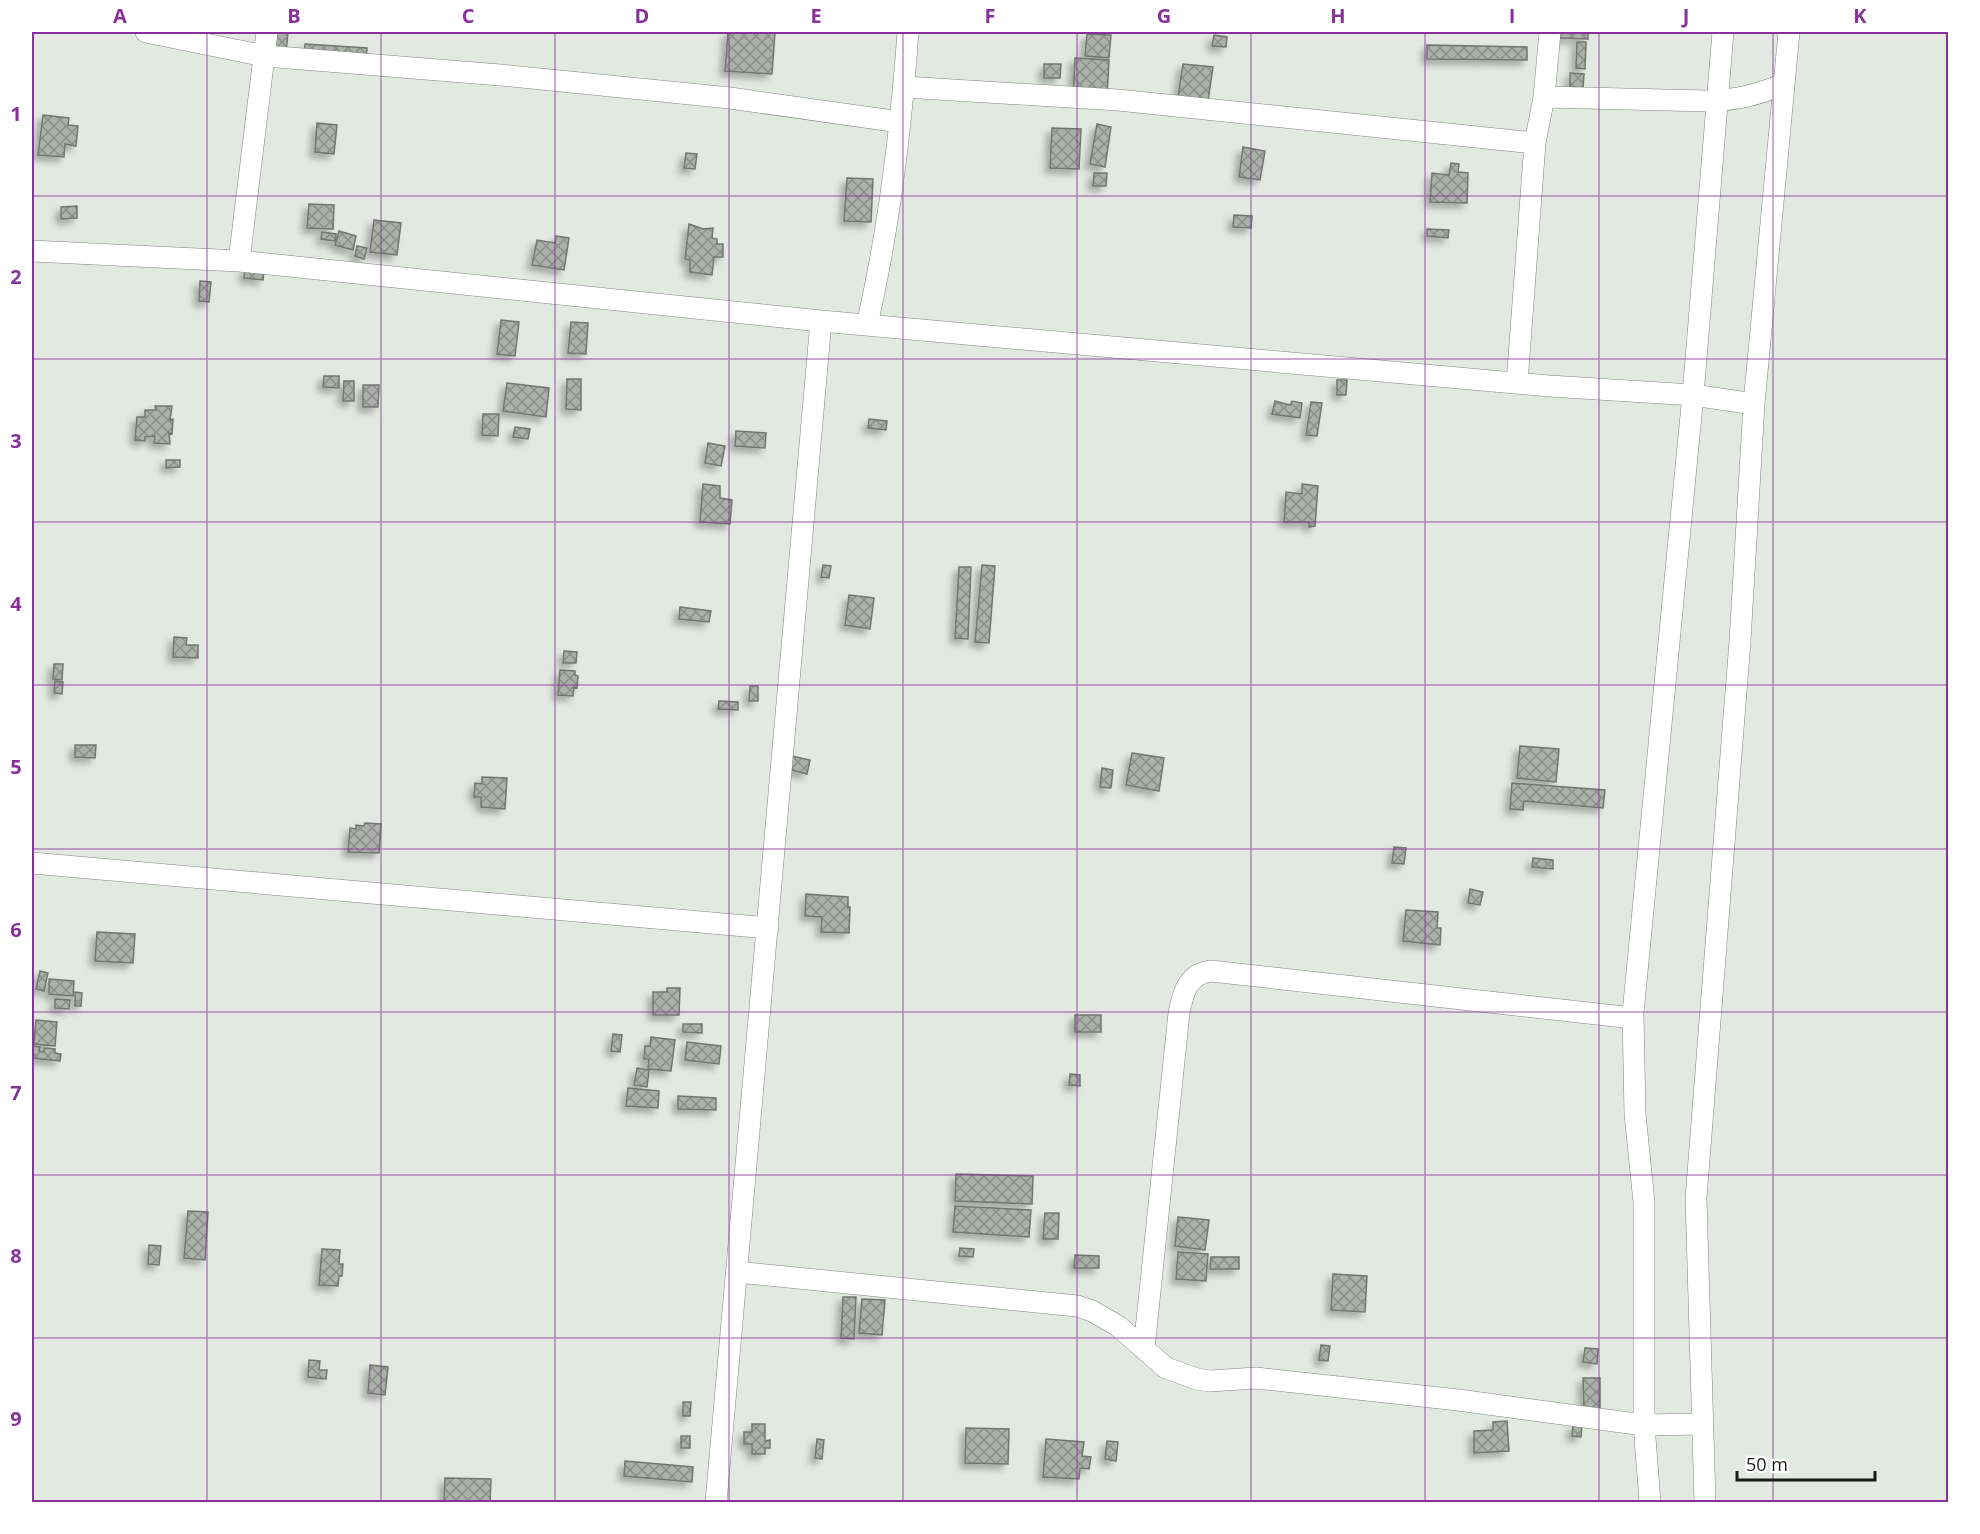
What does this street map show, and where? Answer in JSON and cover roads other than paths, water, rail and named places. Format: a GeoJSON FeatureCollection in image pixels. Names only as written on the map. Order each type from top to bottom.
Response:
{"type":"FeatureCollection","features":[{"type":"Feature","properties":{"kind":"street"},"geometry":{"type":"LineString","coordinates":[[146,32],[265,56],[500,75],[730,98],[900,122]]}},
{"type":"Feature","properties":{"kind":"street"},"geometry":{"type":"LineString","coordinates":[[240,261],[267,32]]}},
{"type":"Feature","properties":{"kind":"street"},"geometry":{"type":"LineString","coordinates":[[867,325],[880,269],[900,122],[908,32]]}},
{"type":"Feature","properties":{"kind":"street"},"geometry":{"type":"LineString","coordinates":[[1517,383],[1535,143],[1544,97],[1550,32]]}},
{"type":"Feature","properties":{"kind":"street"},"geometry":{"type":"LineString","coordinates":[[1650,1503],[1644,1425],[1644,1202],[1635,1113],[1633,1018],[1693,395],[1723,32]]}},
{"type":"Feature","properties":{"kind":"street"},"geometry":{"type":"LineString","coordinates":[[1705,1503],[1696,1198],[1740,641],[1754,404],[1789,32]]}},
{"type":"Feature","properties":{"kind":"street"},"geometry":{"type":"LineString","coordinates":[[1544,97],[1717,101],[1734,100],[1758,94],[1784,84]]}},
{"type":"Feature","properties":{"kind":"street"},"geometry":{"type":"LineString","coordinates":[[904,87],[1118,100],[1535,143]]}},
{"type":"Feature","properties":{"kind":"street"},"geometry":{"type":"LineString","coordinates":[[32,251],[240,261],[821,321],[1517,383],[1693,395],[1754,404]]}},
{"type":"Feature","properties":{"kind":"street"},"geometry":{"type":"LineString","coordinates":[[716,1503],[821,321]]}},
{"type":"Feature","properties":{"kind":"street"},"geometry":{"type":"LineString","coordinates":[[32,862],[768,928]]}},
{"type":"Feature","properties":{"kind":"street"},"geometry":{"type":"LineString","coordinates":[[1144,1349],[1179,1013],[1182,994],[1195,976],[1211,971],[1633,1018]]}},
{"type":"Feature","properties":{"kind":"street"},"geometry":{"type":"LineString","coordinates":[[738,1272],[1077,1306],[1092,1311],[1118,1326],[1166,1368],[1197,1380],[1263,1378],[1458,1400],[1644,1425],[1702,1424]]}}]}
